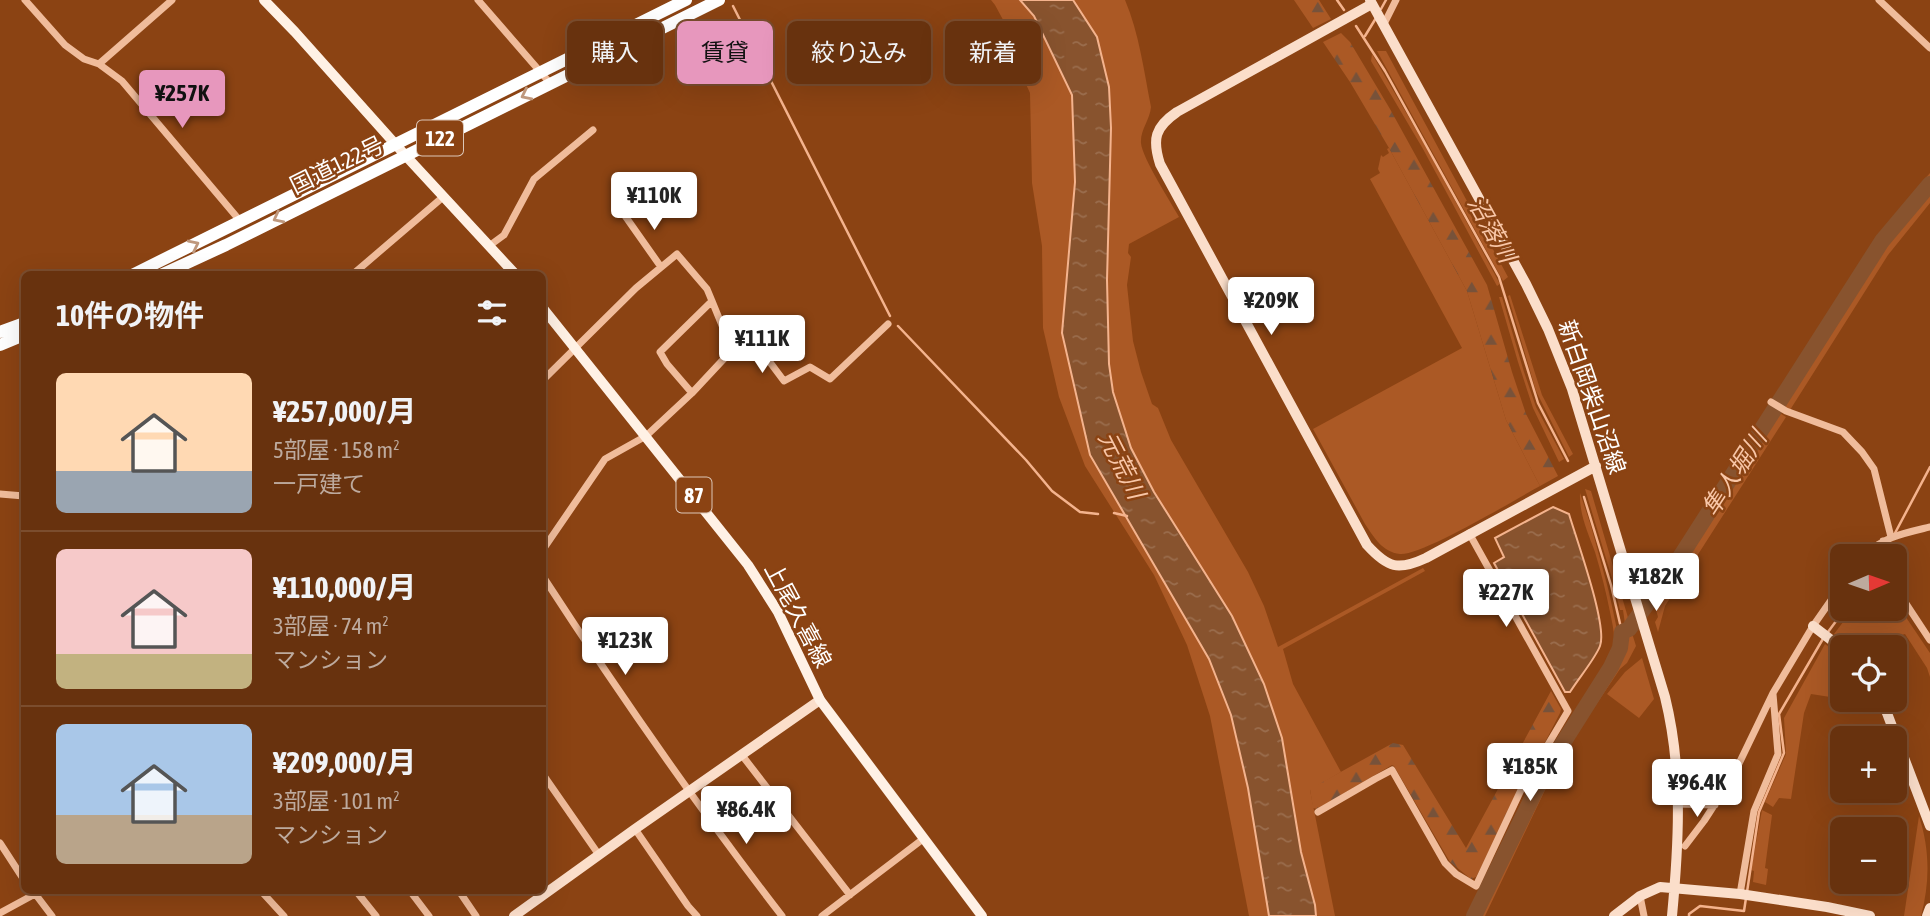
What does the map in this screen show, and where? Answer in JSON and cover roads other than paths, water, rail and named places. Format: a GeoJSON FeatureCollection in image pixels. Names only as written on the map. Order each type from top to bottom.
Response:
{"type":"FeatureCollection","features":[{"type":"Feature","properties":{"kind":"highway","name":"国道122号"},"geometry":{"type":"LineString","coordinates":[[140,271],[686,0]]}},
{"type":"Feature","properties":{"kind":"highway","name":"国道122号"},"geometry":{"type":"LineString","coordinates":[[170,271],[719,0]]}},
{"type":"Feature","properties":{"kind":"highway"},"geometry":{"type":"LineString","coordinates":[[0,332],[21,324]]}},
{"type":"Feature","properties":{"kind":"highway"},"geometry":{"type":"LineString","coordinates":[[0,345],[21,336]]}},
{"type":"Feature","properties":{"kind":"main road"},"geometry":{"type":"LineString","coordinates":[[264,0],[512,271]]}},
{"type":"Feature","properties":{"kind":"main road","name":"上尾久喜線"},"geometry":{"type":"LineString","coordinates":[[546,312],[748,565],[778,612],[820,700],[982,916]]}},
{"type":"Feature","properties":{"kind":"street"},"geometry":{"type":"LineString","coordinates":[[25,0],[65,46],[84,60],[99,64],[122,81],[242,222]]}},
{"type":"Feature","properties":{"kind":"street"},"geometry":{"type":"LineString","coordinates":[[99,64],[172,0]]}},
{"type":"Feature","properties":{"kind":"street"},"geometry":{"type":"LineString","coordinates":[[478,0],[550,83]]}},
{"type":"Feature","properties":{"kind":"street"},"geometry":{"type":"LineString","coordinates":[[1384,24],[1396,0]]}},
{"type":"Feature","properties":{"kind":"street"},"geometry":{"type":"LineString","coordinates":[[1879,0],[1930,48]]}},
{"type":"Feature","properties":{"kind":"street"},"geometry":{"type":"LineString","coordinates":[[1371,2],[1166,120],[1157,132],[1155,141],[1160,164],[1367,544],[1387,563],[1410,565],[1596,466]]}},
{"type":"Feature","properties":{"kind":"street","name":"新白岡柴山沼線"},"geometry":{"type":"LineString","coordinates":[[1371,2],[1525,284],[1572,389],[1672,725],[1678,776],[1678,804]]}},
{"type":"Feature","properties":{"kind":"street"},"geometry":{"type":"LineString","coordinates":[[489,246],[504,235],[534,179],[593,130]]}},
{"type":"Feature","properties":{"kind":"street"},"geometry":{"type":"LineString","coordinates":[[357,271],[443,197]]}},
{"type":"Feature","properties":{"kind":"street"},"geometry":{"type":"LineString","coordinates":[[623,213],[662,267]]}},
{"type":"Feature","properties":{"kind":"street"},"geometry":{"type":"LineString","coordinates":[[546,377],[636,288],[677,254],[707,289],[732,350]]}},
{"type":"Feature","properties":{"kind":"street"},"geometry":{"type":"LineString","coordinates":[[692,393],[660,352],[712,301]]}},
{"type":"Feature","properties":{"kind":"street"},"geometry":{"type":"LineString","coordinates":[[546,545],[605,459],[646,436],[692,393],[748,333],[784,381],[810,367],[830,379],[888,324]]}},
{"type":"Feature","properties":{"kind":"street"},"geometry":{"type":"LineString","coordinates":[[1771,402],[1786,411],[1843,432],[1862,452],[1874,470],[1891,537]]}},
{"type":"Feature","properties":{"kind":"street"},"geometry":{"type":"LineString","coordinates":[[0,494],[21,496]]}},
{"type":"Feature","properties":{"kind":"street"},"geometry":{"type":"LineString","coordinates":[[1879,544],[1891,537],[1930,527]]}},
{"type":"Feature","properties":{"kind":"street"},"geometry":{"type":"LineString","coordinates":[[1318,812],[1392,770],[1445,863],[1456,874],[1476,886],[1521,789],[1568,711],[1469,533]]}},
{"type":"Feature","properties":{"kind":"street"},"geometry":{"type":"LineString","coordinates":[[546,581],[610,680],[782,916]]}},
{"type":"Feature","properties":{"kind":"street"},"geometry":{"type":"LineString","coordinates":[[1685,846],[1733,776],[1773,694],[1830,602]]}},
{"type":"Feature","properties":{"kind":"street"},"geometry":{"type":"LineString","coordinates":[[1908,607],[1930,640]]}},
{"type":"Feature","properties":{"kind":"street"},"geometry":{"type":"LineString","coordinates":[[1813,626],[1830,639]]}},
{"type":"Feature","properties":{"kind":"street"},"geometry":{"type":"LineString","coordinates":[[1740,894],[1754,811],[1778,754],[1773,694]]}},
{"type":"Feature","properties":{"kind":"street"},"geometry":{"type":"LineString","coordinates":[[546,893],[820,700]]}},
{"type":"Feature","properties":{"kind":"street"},"geometry":{"type":"LineString","coordinates":[[1887,712],[1930,826]]}},
{"type":"Feature","properties":{"kind":"street"},"geometry":{"type":"LineString","coordinates":[[741,754],[850,895]]}},
{"type":"Feature","properties":{"kind":"street"},"geometry":{"type":"LineString","coordinates":[[546,779],[599,855]]}},
{"type":"Feature","properties":{"kind":"street"},"geometry":{"type":"LineString","coordinates":[[1672,916],[1678,804],[1715,805]]}},
{"type":"Feature","properties":{"kind":"street"},"geometry":{"type":"LineString","coordinates":[[635,829],[697,916]]}},
{"type":"Feature","properties":{"kind":"street"},"geometry":{"type":"LineString","coordinates":[[822,916],[923,839]]}},
{"type":"Feature","properties":{"kind":"street"},"geometry":{"type":"LineString","coordinates":[[0,842],[21,868]]}},
{"type":"Feature","properties":{"kind":"street"},"geometry":{"type":"LineString","coordinates":[[1614,916],[1640,896],[1660,887],[1674,887],[1740,894],[1870,916]]}},
{"type":"Feature","properties":{"kind":"street"},"geometry":{"type":"LineString","coordinates":[[0,913],[31,894]]}},
{"type":"Feature","properties":{"kind":"street"},"geometry":{"type":"LineString","coordinates":[[36,894],[52,916]]}},
{"type":"Feature","properties":{"kind":"street"},"geometry":{"type":"LineString","coordinates":[[264,894],[284,916]]}},
{"type":"Feature","properties":{"kind":"street"},"geometry":{"type":"LineString","coordinates":[[358,894],[376,916]]}},
{"type":"Feature","properties":{"kind":"street"},"geometry":{"type":"LineString","coordinates":[[413,894],[429,916]]}},
{"type":"Feature","properties":{"kind":"street"},"geometry":{"type":"LineString","coordinates":[[461,894],[476,916]]}},
{"type":"Feature","properties":{"kind":"street"},"geometry":{"type":"LineString","coordinates":[[514,916],[545,894]]}},
{"type":"Feature","properties":{"kind":"street"},"geometry":{"type":"LineString","coordinates":[[1640,896],[1644,916]]}},
{"type":"Feature","properties":{"kind":"street"},"geometry":{"type":"LineString","coordinates":[[1927,916],[1930,908]]}},
{"type":"Feature","properties":{"kind":"water","name":"元荒川"},"geometry":{"type":"Polygon","coordinates":[[[1020,0],[1073,0],[1097,37],[1109,87],[1111,128],[1107,280],[1109,364],[1113,392],[1131,448],[1154,492],[1232,616],[1264,684],[1282,738],[1301,852],[1316,916],[1269,916],[1248,788],[1231,715],[1209,659],[1090,455],[1062,333],[1075,182],[1072,95],[1041,31],[1041,21],[1036,21],[1020,0]]]}},
{"type":"Feature","properties":{"kind":"water"},"geometry":{"type":"Polygon","coordinates":[[[1553,507],[1569,514],[1600,620],[1598,651],[1570,692],[1565,692],[1494,563],[1504,557],[1495,538],[1553,507]]]}},
{"type":"Feature","properties":{"kind":"waterway","name":"沼落川"},"geometry":{"type":"LineString","coordinates":[[1337,0],[1344,10]]}},
{"type":"Feature","properties":{"kind":"waterway"},"geometry":{"type":"LineString","coordinates":[[1381,9],[1386,0]]}},
{"type":"Feature","properties":{"kind":"waterway"},"geometry":{"type":"LineString","coordinates":[[733,6],[890,316]]}},
{"type":"Feature","properties":{"kind":"waterway"},"geometry":{"type":"LineString","coordinates":[[1365,36],[1376,18]]}},
{"type":"Feature","properties":{"kind":"waterway","name":"沼落川"},"geometry":{"type":"LineString","coordinates":[[1356,26],[1385,71],[1499,277],[1538,403],[1568,461]]}},
{"type":"Feature","properties":{"kind":"waterway","name":"隼人堀川"},"geometry":{"type":"LineString","coordinates":[[1474,916],[1537,788],[1611,667],[1620,648],[1622,632],[1629,629],[1675,565],[1882,241],[1930,184]]}},
{"type":"Feature","properties":{"kind":"waterway"},"geometry":{"type":"LineString","coordinates":[[898,326],[1026,460],[1052,491],[1080,512],[1098,514]]}},
{"type":"Feature","properties":{"kind":"waterway"},"geometry":{"type":"LineString","coordinates":[[1894,535],[1930,467]]}},
{"type":"Feature","properties":{"kind":"waterway","name":"沼落川"},"geometry":{"type":"LineString","coordinates":[[1584,497],[1611,585],[1622,632]]}},
{"type":"Feature","properties":{"kind":"waterway","name":"元荒川"},"geometry":{"type":"LineString","coordinates":[[1114,513],[1127,516]]}},
{"type":"Feature","properties":{"kind":"waterway"},"geometry":{"type":"LineString","coordinates":[[1828,632],[1836,621]]}},
{"type":"Feature","properties":{"kind":"waterway"},"geometry":{"type":"LineString","coordinates":[[1747,892],[1759,812],[1784,753],[1779,714],[1824,637]]}},
{"type":"Feature","properties":{"kind":"waterway"},"geometry":{"type":"LineString","coordinates":[[1689,916],[1700,906],[1744,911],[1746,898]]}}]}
